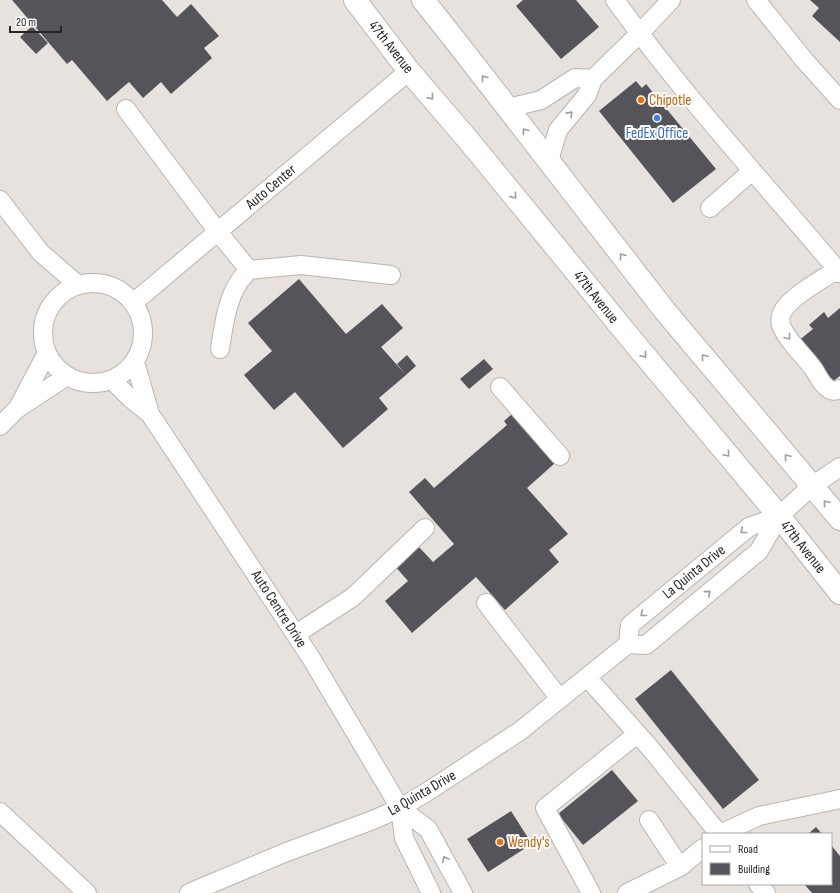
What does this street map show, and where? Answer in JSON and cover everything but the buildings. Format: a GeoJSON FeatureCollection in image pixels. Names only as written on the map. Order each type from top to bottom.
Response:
{"type":"FeatureCollection","features":[{"type":"Feature","properties":{"kind":"main road","name":"47th Avenue"},"geometry":{"type":"LineString","coordinates":[[355,0],[409,71],[469,141],[631,339],[779,516],[840,593]]}},
{"type":"Feature","properties":{"kind":"main road"},"geometry":{"type":"LineString","coordinates":[[423,0],[665,311],[840,519]]}},
{"type":"Feature","properties":{"kind":"street"},"geometry":{"type":"LineString","coordinates":[[615,0],[639,34],[723,137],[838,272],[789,302],[781,314],[780,323],[784,331],[814,369],[820,381],[830,390],[836,391],[840,389]]}},
{"type":"Feature","properties":{"kind":"street"},"geometry":{"type":"LineString","coordinates":[[549,161],[558,130],[587,95],[593,79],[671,0]]}},
{"type":"Feature","properties":{"kind":"street"},"geometry":{"type":"LineString","coordinates":[[756,0],[805,61],[840,100]]}},
{"type":"Feature","properties":{"kind":"street","name":"Auto Center"},"geometry":{"type":"LineString","coordinates":[[133,303],[409,71]]}},
{"type":"Feature","properties":{"kind":"street"},"geometry":{"type":"LineString","coordinates":[[508,108],[541,100],[575,78],[593,79]]}},
{"type":"Feature","properties":{"kind":"street"},"geometry":{"type":"LineString","coordinates":[[126,109],[218,232],[249,270]]}},
{"type":"Feature","properties":{"kind":"street"},"geometry":{"type":"LineString","coordinates":[[710,208],[752,171]]}},
{"type":"Feature","properties":{"kind":"street"},"geometry":{"type":"LineString","coordinates":[[0,200],[41,253],[78,285]]}},
{"type":"Feature","properties":{"kind":"street"},"geometry":{"type":"LineString","coordinates":[[41,253],[60,295]]}},
{"type":"Feature","properties":{"kind":"street"},"geometry":{"type":"LineString","coordinates":[[220,349],[231,299],[238,283],[249,270],[301,265],[391,275]]}},
{"type":"Feature","properties":{"kind":"street"},"geometry":{"type":"LineString","coordinates":[[93,282],[108,285],[122,292],[133,303],[141,317],[144,332],[141,348],[135,362],[125,372],[112,380],[101,383],[89,383],[67,376],[55,366],[47,353],[43,338],[44,322],[50,307],[60,295],[68,289],[78,285],[93,282]]}},
{"type":"Feature","properties":{"kind":"street"},"geometry":{"type":"LineString","coordinates":[[17,409],[47,353]]}},
{"type":"Feature","properties":{"kind":"street","name":"Auto Centre Drive"},"geometry":{"type":"LineString","coordinates":[[135,362],[150,414],[296,634],[400,808],[428,829],[463,893]]}},
{"type":"Feature","properties":{"kind":"street"},"geometry":{"type":"LineString","coordinates":[[0,426],[17,409],[67,376]]}},
{"type":"Feature","properties":{"kind":"street","name":"Auto Centre Drive"},"geometry":{"type":"LineString","coordinates":[[112,380],[130,398],[150,414]]}},
{"type":"Feature","properties":{"kind":"street"},"geometry":{"type":"LineString","coordinates":[[500,388],[560,456]]}},
{"type":"Feature","properties":{"kind":"street","name":"La Quinta Drive"},"geometry":{"type":"LineString","coordinates":[[189,893],[284,853],[373,820],[400,808],[427,792],[520,731],[628,644],[646,645],[760,551],[779,516],[812,486],[840,467]]}},
{"type":"Feature","properties":{"kind":"street","name":"La Quinta Drive"},"geometry":{"type":"LineString","coordinates":[[628,644],[630,625],[749,527],[779,516]]}},
{"type":"Feature","properties":{"kind":"street"},"geometry":{"type":"LineString","coordinates":[[296,634],[353,597],[425,528]]}},
{"type":"Feature","properties":{"kind":"street"},"geometry":{"type":"LineString","coordinates":[[486,604],[560,699]]}},
{"type":"Feature","properties":{"kind":"street"},"geometry":{"type":"LineString","coordinates":[[588,677],[719,833]]}},
{"type":"Feature","properties":{"kind":"street"},"geometry":{"type":"LineString","coordinates":[[591,893],[545,808],[637,734]]}},
{"type":"Feature","properties":{"kind":"street"},"geometry":{"type":"LineString","coordinates":[[722,833],[759,816],[840,800]]}},
{"type":"Feature","properties":{"kind":"street","name":"Auto Centre Drive"},"geometry":{"type":"LineString","coordinates":[[400,808],[404,838],[431,893]]}},
{"type":"Feature","properties":{"kind":"street"},"geometry":{"type":"LineString","coordinates":[[0,812],[87,893]]}},
{"type":"Feature","properties":{"kind":"street"},"geometry":{"type":"LineString","coordinates":[[649,820],[680,867]]}},
{"type":"Feature","properties":{"kind":"street"},"geometry":{"type":"LineString","coordinates":[[627,893],[680,867],[702,849]]}},
{"type":"Feature","properties":{"kind":"street"},"geometry":{"type":"LineString","coordinates":[[759,885],[766,893]]}},
{"type":"Feature","properties":{"kind":"place","name":"Chipotle"},"geometry":{"type":"Point","coordinates":[641,100]}},
{"type":"Feature","properties":{"kind":"place","name":"FedEx Office"},"geometry":{"type":"Point","coordinates":[657,118]}},
{"type":"Feature","properties":{"kind":"place","name":"Wendy's"},"geometry":{"type":"Point","coordinates":[500,842]}}]}
